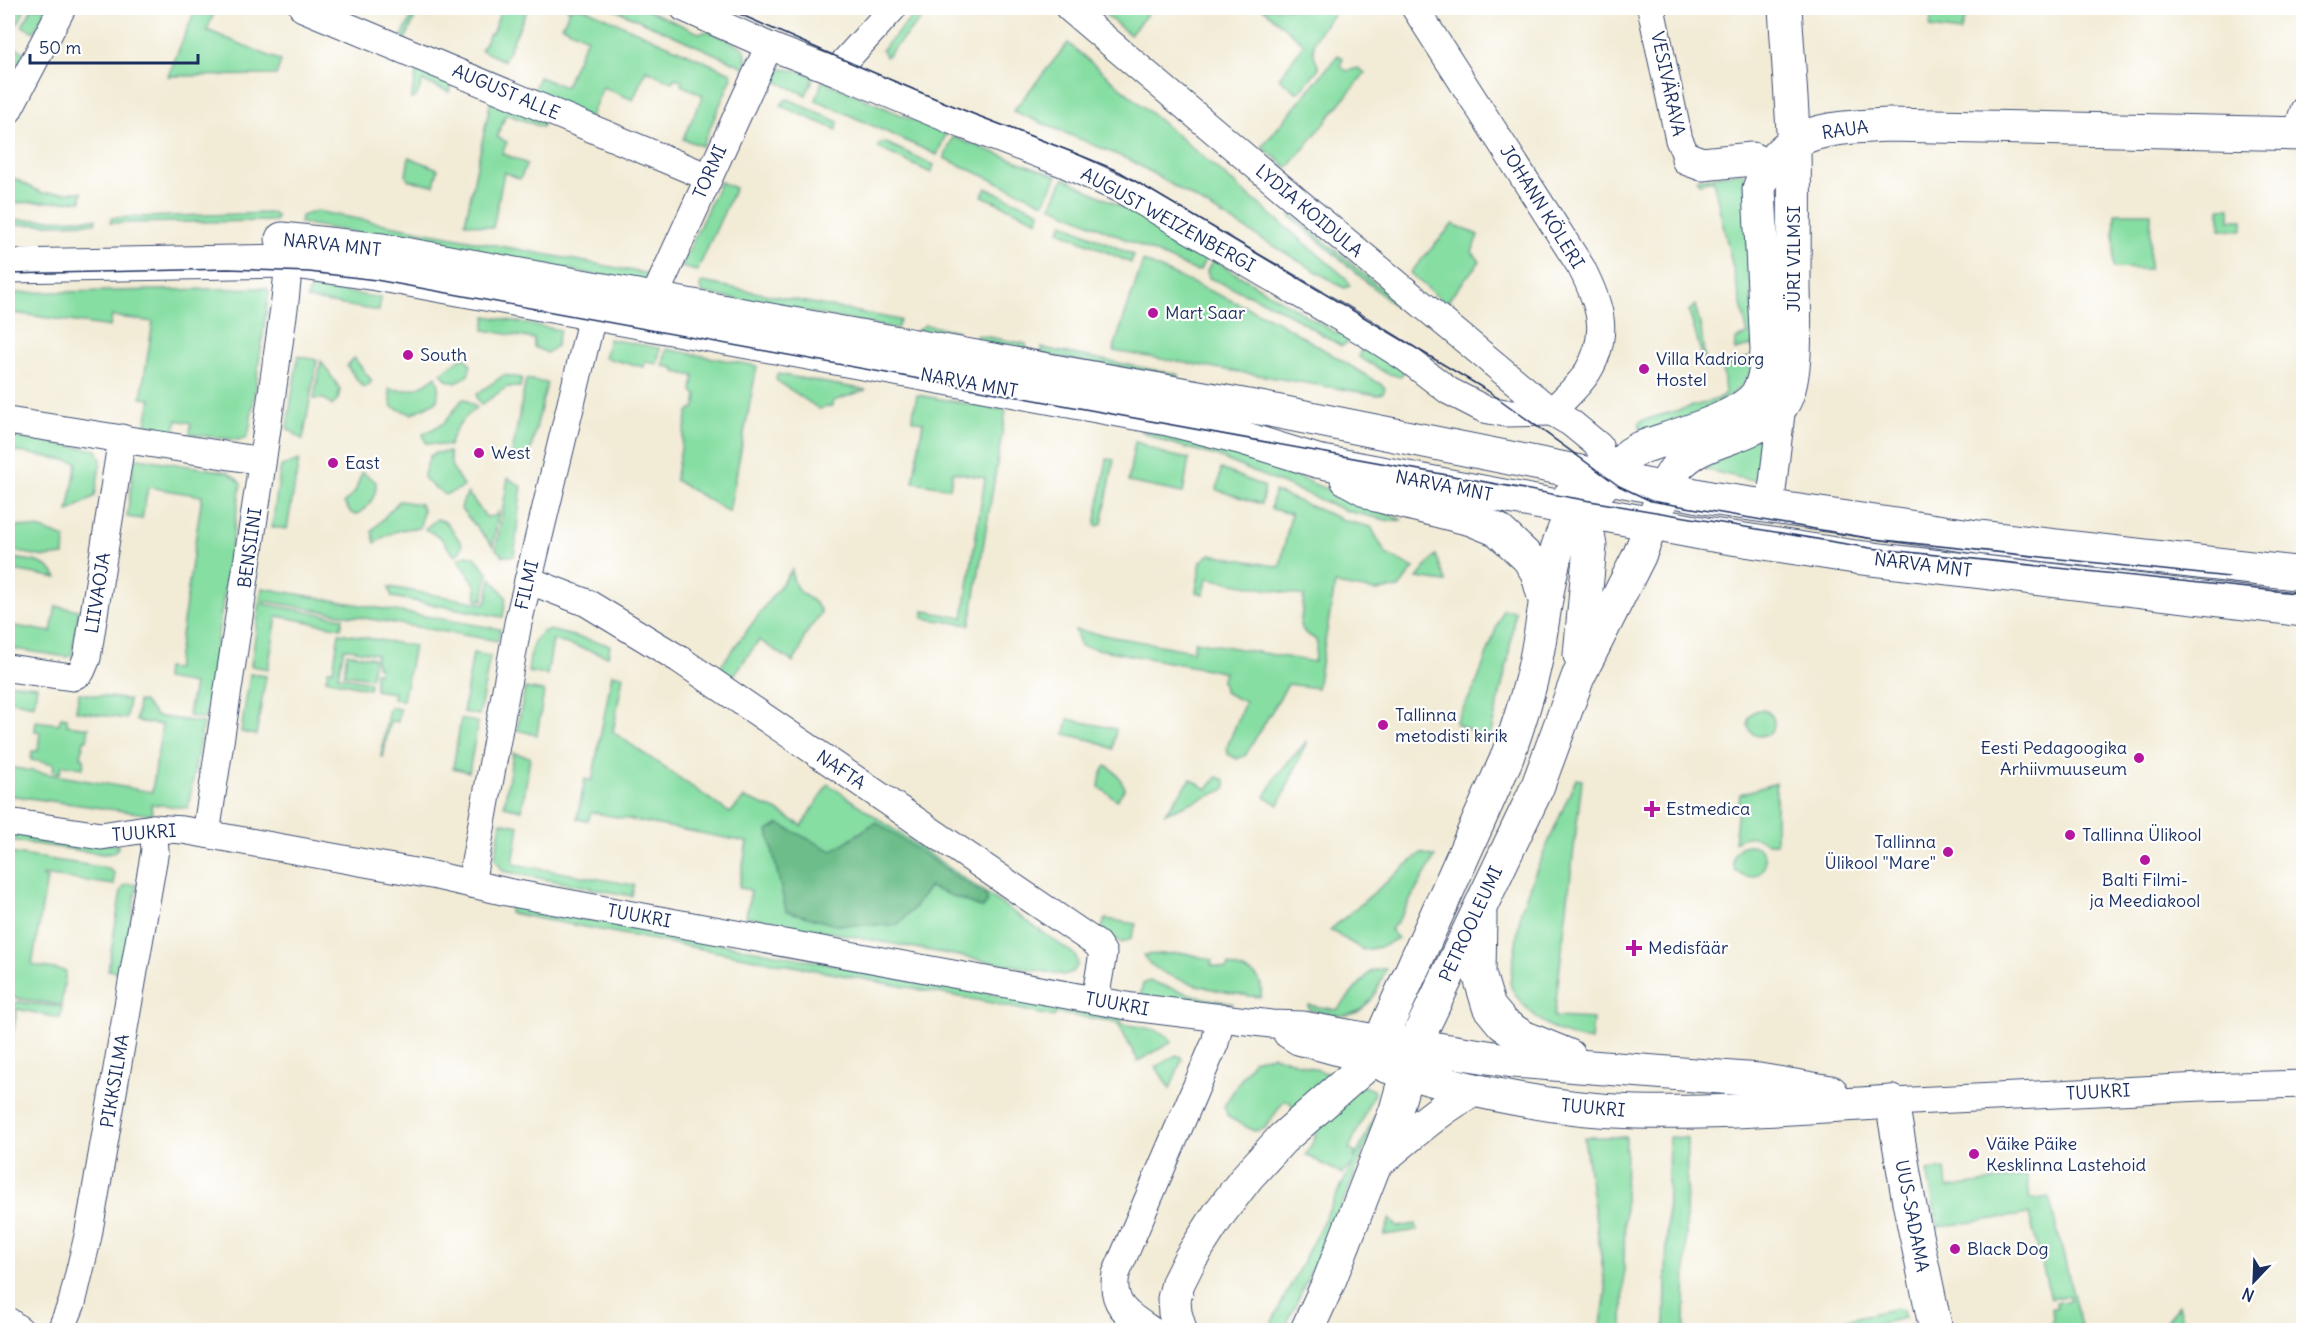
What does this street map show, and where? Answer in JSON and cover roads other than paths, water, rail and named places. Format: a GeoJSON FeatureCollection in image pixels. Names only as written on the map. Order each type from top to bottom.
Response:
{"type":"FeatureCollection","features":[{"type":"Feature","properties":{"kind":"street"},"geometry":{"type":"LineString","coordinates":[[8,111],[62,8]]}},
{"type":"Feature","properties":{"kind":"street","name":"AUGUST ALLE"},"geometry":{"type":"LineString","coordinates":[[303,8],[708,177]]}},
{"type":"Feature","properties":{"kind":"street","name":"AUGUST WEIZENBERGI"},"geometry":{"type":"LineString","coordinates":[[684,8],[769,46],[1065,164],[1124,191],[1363,331],[1406,358],[1449,391],[1484,409],[1505,413],[1552,412]]}},
{"type":"Feature","properties":{"kind":"street"},"geometry":{"type":"LineString","coordinates":[[839,73],[845,61],[893,8]]}},
{"type":"Feature","properties":{"kind":"street","name":"LYDIA KOIDULA"},"geometry":{"type":"LineString","coordinates":[[1069,8],[1552,412]]}},
{"type":"Feature","properties":{"kind":"street","name":"JOHANN KÖLERI"},"geometry":{"type":"LineString","coordinates":[[1415,8],[1581,267],[1596,297],[1601,325],[1599,346],[1586,374],[1552,412]]}},
{"type":"Feature","properties":{"kind":"street","name":"VESIVÄRAVA"},"geometry":{"type":"LineString","coordinates":[[1651,8],[1679,140],[1688,159]]}},
{"type":"Feature","properties":{"kind":"street","name":"JÜRI VILMSI"},"geometry":{"type":"LineString","coordinates":[[1770,508],[1782,405],[1791,384],[1794,348],[1793,142],[1785,8]]}},
{"type":"Feature","properties":{"kind":"street","name":"TORMI"},"geometry":{"type":"LineString","coordinates":[[653,300],[769,46]]}},
{"type":"Feature","properties":{"kind":"street","name":"RAUA"},"geometry":{"type":"LineString","coordinates":[[1767,167],[1793,142],[1821,131],[1840,128],[1888,125],[2301,126]]}},
{"type":"Feature","properties":{"kind":"street"},"geometry":{"type":"LineString","coordinates":[[1608,478],[1622,461],[1640,448],[1744,408],[1762,385],[1766,372],[1767,350],[1759,189],[1767,167],[1752,159],[1702,164],[1688,159]]}},
{"type":"Feature","properties":{"kind":"street","name":"NARVA MNT"},"geometry":{"type":"LineString","coordinates":[[8,244],[290,250],[377,274],[596,301],[1168,419],[1243,438],[1317,461],[1650,524],[1855,557],[2304,610]]}},
{"type":"Feature","properties":{"kind":"street","name":"NARVA MNT"},"geometry":{"type":"LineString","coordinates":[[8,266],[290,250]]}},
{"type":"Feature","properties":{"kind":"street","name":"BENSIINI"},"geometry":{"type":"LineString","coordinates":[[206,834],[262,461],[290,250]]}},
{"type":"Feature","properties":{"kind":"street","name":"NARVA MNT"},"geometry":{"type":"LineString","coordinates":[[596,301],[653,300],[1265,409],[1507,459],[1770,508],[1978,537],[2304,574]]}},
{"type":"Feature","properties":{"kind":"street","name":"FILMI"},"geometry":{"type":"LineString","coordinates":[[471,884],[518,622],[568,412],[586,350],[596,301]]}},
{"type":"Feature","properties":{"kind":"street"},"geometry":{"type":"LineString","coordinates":[[1665,489],[1675,468],[1687,457],[1717,442],[1761,426],[1782,405]]}},
{"type":"Feature","properties":{"kind":"street"},"geometry":{"type":"LineString","coordinates":[[1552,412],[1571,423],[1599,446],[1608,478]]}},
{"type":"Feature","properties":{"kind":"street"},"geometry":{"type":"LineString","coordinates":[[8,421],[262,461]]}},
{"type":"Feature","properties":{"kind":"street","name":"LIIVAOJA"},"geometry":{"type":"LineString","coordinates":[[8,668],[72,677],[81,672],[87,658],[122,438]]}},
{"type":"Feature","properties":{"kind":"street"},"geometry":{"type":"LineString","coordinates":[[1507,459],[1569,497],[1581,511],[1588,532],[1590,546],[1578,677]]}},
{"type":"Feature","properties":{"kind":"street"},"geometry":{"type":"LineString","coordinates":[[1317,461],[1376,495],[1471,519],[1498,530],[1528,558],[1536,572],[1545,600]]}},
{"type":"Feature","properties":{"kind":"street","name":"PETROOLEUMI"},"geometry":{"type":"LineString","coordinates":[[1376,1050],[1506,760],[1536,658],[1545,600],[1559,542],[1565,528],[1608,478]]}},
{"type":"Feature","properties":{"kind":"street","name":"PETROOLEUMI"},"geometry":{"type":"LineString","coordinates":[[1307,1330],[1328,1284],[1399,1102],[1411,1059],[1480,904],[1537,788],[1578,677],[1639,556],[1665,489]]}},
{"type":"Feature","properties":{"kind":"street","name":"NAFTA"},"geometry":{"type":"LineString","coordinates":[[528,580],[587,603],[679,659],[1097,944],[1103,953],[1095,1000]]}},
{"type":"Feature","properties":{"kind":"street","name":"TUUKRI"},"geometry":{"type":"LineString","coordinates":[[8,822],[101,836],[153,828],[183,830],[1095,1000],[1172,1013],[1271,1024],[1303,1025],[1376,1050],[1411,1059],[1474,1090],[1569,1107],[1636,1112],[1770,1109],[2304,1084]]}},
{"type":"Feature","properties":{"kind":"street","name":"PIKKSILMA"},"geometry":{"type":"LineString","coordinates":[[61,1330],[72,1303],[88,1236],[155,850],[153,828]]}},
{"type":"Feature","properties":{"kind":"street"},"geometry":{"type":"LineString","coordinates":[[1480,904],[1479,974],[1490,1007],[1503,1024],[1523,1037],[1546,1048],[1604,1068]]}},
{"type":"Feature","properties":{"kind":"street"},"geometry":{"type":"LineString","coordinates":[[1152,1330],[1127,1313],[1115,1298],[1113,1288],[1116,1274],[1215,1043],[1221,1017]]}},
{"type":"Feature","properties":{"kind":"street"},"geometry":{"type":"LineString","coordinates":[[1180,1330],[1174,1299],[1178,1283],[1190,1259],[1219,1214],[1248,1176],[1282,1139],[1376,1050]]}},
{"type":"Feature","properties":{"kind":"street","name":"TUUKRI"},"geometry":{"type":"LineString","coordinates":[[1411,1059],[1513,1061],[1759,1080],[1892,1102]]}},
{"type":"Feature","properties":{"kind":"street"},"geometry":{"type":"LineString","coordinates":[[1375,1164],[1435,1114],[1474,1090]]}},
{"type":"Feature","properties":{"kind":"street","name":"UUS-SADAMA"},"geometry":{"type":"LineString","coordinates":[[1892,1102],[1907,1192],[1936,1330]]}},
{"type":"Feature","properties":{"kind":"street"},"geometry":{"type":"LineString","coordinates":[[8,1321],[20,1330]]}},
{"type":"Feature","properties":{"kind":"tram line"},"geometry":{"type":"LineString","coordinates":[[726,8],[909,88],[1120,172],[1488,391],[1619,486],[1651,501],[1874,539],[2229,577]]}},
{"type":"Feature","properties":{"kind":"tram line"},"geometry":{"type":"LineString","coordinates":[[8,274],[228,269],[309,272],[376,280],[1590,501],[1870,548],[2304,594]]}},
{"type":"Feature","properties":{"kind":"place","name":"Mart Saar"},"geometry":{"type":"Point","coordinates":[1153,313]}},
{"type":"Feature","properties":{"kind":"place","name":"South"},"geometry":{"type":"Point","coordinates":[408,355]}},
{"type":"Feature","properties":{"kind":"place","name":"Villa Kadriorg Hostel"},"geometry":{"type":"Point","coordinates":[1644,369]}},
{"type":"Feature","properties":{"kind":"place","name":"West"},"geometry":{"type":"Point","coordinates":[479,453]}},
{"type":"Feature","properties":{"kind":"place","name":"East"},"geometry":{"type":"Point","coordinates":[333,463]}},
{"type":"Feature","properties":{"kind":"place","name":"Tallinna metodisti kirik"},"geometry":{"type":"Point","coordinates":[1383,725]}},
{"type":"Feature","properties":{"kind":"place","name":"Eesti Pedagoogika Arhiivmuuseum"},"geometry":{"type":"Point","coordinates":[2139,758]}},
{"type":"Feature","properties":{"kind":"place","name":"Estmedica"},"geometry":{"type":"Point","coordinates":[1652,809]}},
{"type":"Feature","properties":{"kind":"place","name":"Tallinna Ülikool"},"geometry":{"type":"Point","coordinates":[2070,835]}},
{"type":"Feature","properties":{"kind":"place","name":"Tallinna Ülikool \"Mare\""},"geometry":{"type":"Point","coordinates":[1948,852]}},
{"type":"Feature","properties":{"kind":"place","name":"Balti Filmi- ja Meediakool"},"geometry":{"type":"Point","coordinates":[2145,860]}},
{"type":"Feature","properties":{"kind":"place","name":"Medisfäär"},"geometry":{"type":"Point","coordinates":[1634,948]}},
{"type":"Feature","properties":{"kind":"place","name":"Väike Päike Kesklinna Lastehoid"},"geometry":{"type":"Point","coordinates":[1974,1154]}},
{"type":"Feature","properties":{"kind":"place","name":"Black Dog"},"geometry":{"type":"Point","coordinates":[1955,1249]}}]}
